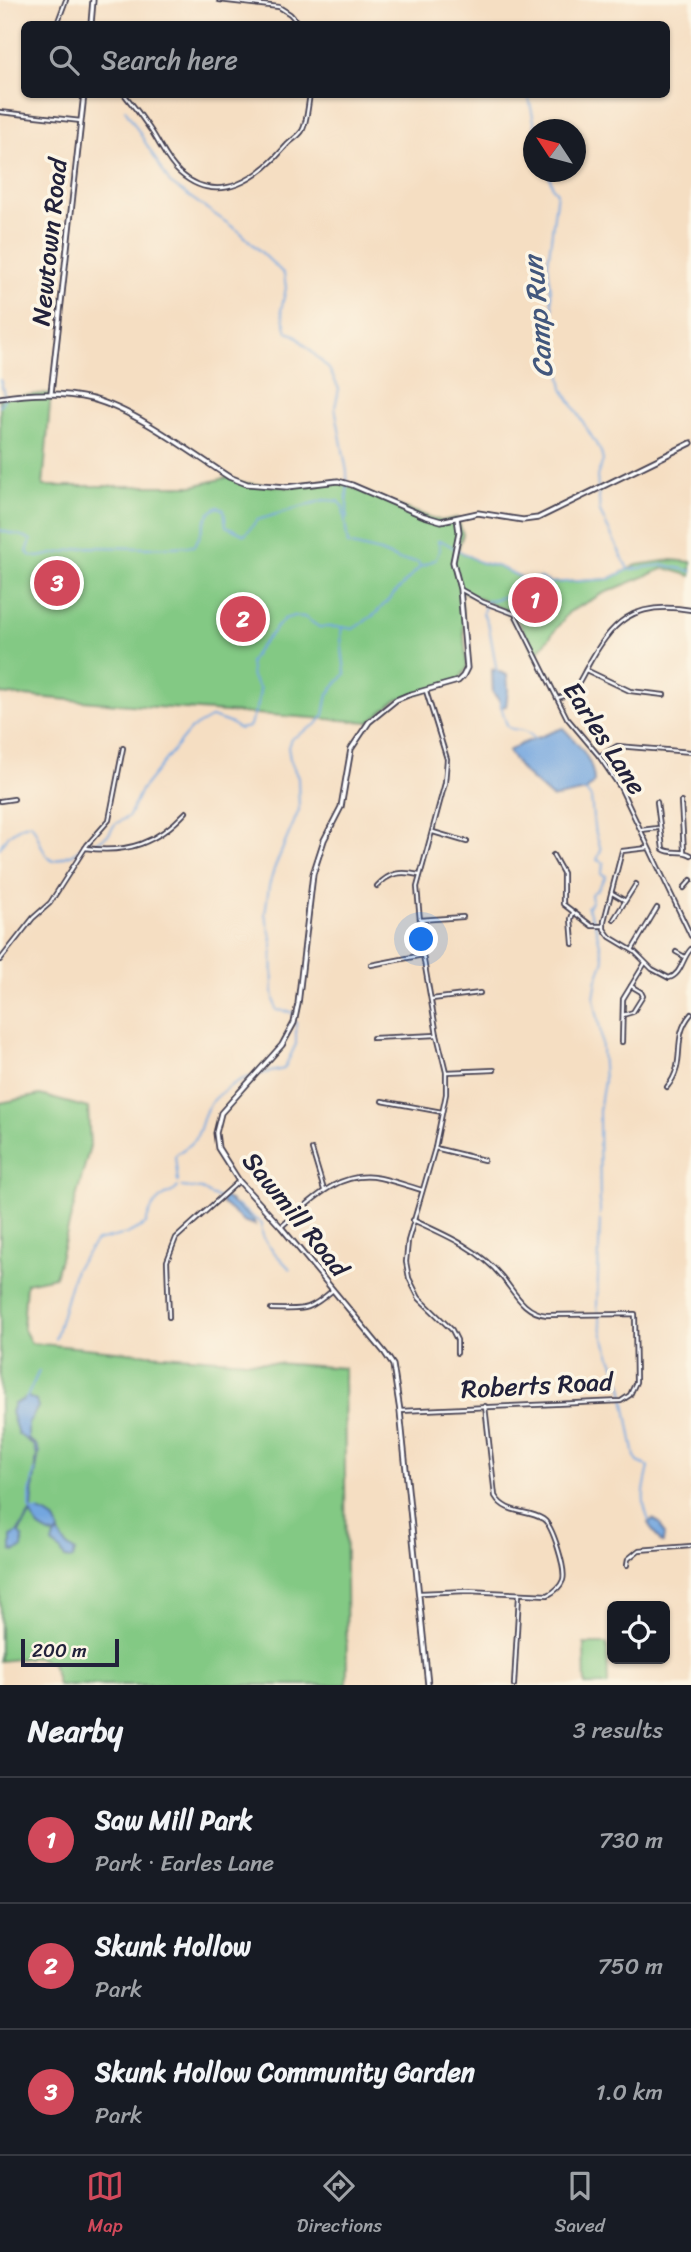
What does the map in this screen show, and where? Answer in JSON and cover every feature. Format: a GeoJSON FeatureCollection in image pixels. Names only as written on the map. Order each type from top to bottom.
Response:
{"type":"FeatureCollection","features":[{"type":"Feature","properties":{"kind":"street"},"geometry":{"type":"LineString","coordinates":[[58,21],[66,0]]}},
{"type":"Feature","properties":{"kind":"street"},"geometry":{"type":"LineString","coordinates":[[91,21],[93,0]]}},
{"type":"Feature","properties":{"kind":"street"},"geometry":{"type":"LineString","coordinates":[[219,0],[279,7],[295,21]]}},
{"type":"Feature","properties":{"kind":"street","name":"Newtown Road"},"geometry":{"type":"LineString","coordinates":[[51,393],[84,98]]}},
{"type":"Feature","properties":{"kind":"street"},"geometry":{"type":"LineString","coordinates":[[127,98],[180,173],[203,188],[230,188],[275,160],[303,131],[309,98]]}},
{"type":"Feature","properties":{"kind":"street"},"geometry":{"type":"LineString","coordinates":[[0,112],[81,121]]}},
{"type":"Feature","properties":{"kind":"street"},"geometry":{"type":"LineString","coordinates":[[0,398],[51,393],[93,399],[136,418],[229,477],[242,482],[287,487],[338,481],[441,521],[478,513],[523,520],[538,518],[691,443]]}},
{"type":"Feature","properties":{"kind":"street","name":"Sawmill Road"},"geometry":{"type":"LineString","coordinates":[[428,1685],[400,1411],[391,1361],[281,1227],[239,1181],[218,1148],[216,1133],[221,1113],[282,1045],[294,1023],[313,874],[324,840],[341,807],[351,749],[369,722],[396,700],[458,681],[467,667],[460,589],[453,562],[458,538],[457,518]]}},
{"type":"Feature","properties":{"kind":"street","name":"Earles Lane"},"geometry":{"type":"LineString","coordinates":[[460,589],[483,602],[515,614],[568,718],[620,787],[691,936]]}},
{"type":"Feature","properties":{"kind":"street"},"geometry":{"type":"LineString","coordinates":[[557,698],[571,694],[603,640],[619,622],[639,611],[659,607],[691,610]]}},
{"type":"Feature","properties":{"kind":"street"},"geometry":{"type":"LineString","coordinates":[[586,670],[630,691],[664,695]]}},
{"type":"Feature","properties":{"kind":"street"},"geometry":{"type":"LineString","coordinates":[[426,691],[447,759],[445,783],[417,887],[423,955],[446,1072],[446,1094],[435,1148],[406,1255],[409,1278],[415,1292],[453,1330],[457,1340],[457,1353]]}},
{"type":"Feature","properties":{"kind":"street"},"geometry":{"type":"LineString","coordinates":[[599,756],[617,746],[691,752]]}},
{"type":"Feature","properties":{"kind":"street"},"geometry":{"type":"LineString","coordinates":[[0,960],[33,918],[50,903],[86,847],[109,820],[123,748]]}},
{"type":"Feature","properties":{"kind":"street"},"geometry":{"type":"LineString","coordinates":[[0,801],[13,799]]}},
{"type":"Feature","properties":{"kind":"street"},"geometry":{"type":"LineString","coordinates":[[657,802],[661,846],[665,851],[691,855]]}},
{"type":"Feature","properties":{"kind":"street"},"geometry":{"type":"LineString","coordinates":[[681,802],[684,852]]}},
{"type":"Feature","properties":{"kind":"street"},"geometry":{"type":"LineString","coordinates":[[86,847],[106,851],[126,849],[144,843],[171,827],[186,812]]}},
{"type":"Feature","properties":{"kind":"street"},"geometry":{"type":"LineString","coordinates":[[640,830],[660,828]]}},
{"type":"Feature","properties":{"kind":"street"},"geometry":{"type":"LineString","coordinates":[[433,832],[467,842]]}},
{"type":"Feature","properties":{"kind":"street"},"geometry":{"type":"LineString","coordinates":[[648,848],[622,851],[603,926],[610,937],[632,950],[652,969],[670,978],[678,972],[691,949]]}},
{"type":"Feature","properties":{"kind":"street"},"geometry":{"type":"LineString","coordinates":[[553,855],[563,873],[562,902],[592,926],[603,926]]}},
{"type":"Feature","properties":{"kind":"street"},"geometry":{"type":"LineString","coordinates":[[377,886],[394,873],[419,875]]}},
{"type":"Feature","properties":{"kind":"street"},"geometry":{"type":"LineString","coordinates":[[684,888],[691,880]]}},
{"type":"Feature","properties":{"kind":"street"},"geometry":{"type":"LineString","coordinates":[[614,919],[636,884]]}},
{"type":"Feature","properties":{"kind":"street"},"geometry":{"type":"LineString","coordinates":[[612,893],[625,901]]}},
{"type":"Feature","properties":{"kind":"street"},"geometry":{"type":"LineString","coordinates":[[632,950],[657,908]]}},
{"type":"Feature","properties":{"kind":"street"},"geometry":{"type":"LineString","coordinates":[[573,913],[573,944]]}},
{"type":"Feature","properties":{"kind":"street"},"geometry":{"type":"LineString","coordinates":[[420,920],[463,917]]}},
{"type":"Feature","properties":{"kind":"street"},"geometry":{"type":"LineString","coordinates":[[676,952],[685,957]]}},
{"type":"Feature","properties":{"kind":"street"},"geometry":{"type":"LineString","coordinates":[[371,965],[423,955]]}},
{"type":"Feature","properties":{"kind":"street"},"geometry":{"type":"LineString","coordinates":[[622,1042],[623,999],[645,963]]}},
{"type":"Feature","properties":{"kind":"street"},"geometry":{"type":"LineString","coordinates":[[623,1015],[633,1012],[642,998],[642,993],[631,986]]}},
{"type":"Feature","properties":{"kind":"street"},"geometry":{"type":"LineString","coordinates":[[432,999],[480,993]]}},
{"type":"Feature","properties":{"kind":"street"},"geometry":{"type":"LineString","coordinates":[[667,1087],[677,1069],[680,1031],[691,1014]]}},
{"type":"Feature","properties":{"kind":"street"},"geometry":{"type":"LineString","coordinates":[[373,1038],[437,1035]]}},
{"type":"Feature","properties":{"kind":"street"},"geometry":{"type":"LineString","coordinates":[[446,1072],[494,1070]]}},
{"type":"Feature","properties":{"kind":"street"},"geometry":{"type":"LineString","coordinates":[[382,1101],[442,1112]]}},
{"type":"Feature","properties":{"kind":"street"},"geometry":{"type":"LineString","coordinates":[[435,1148],[484,1160]]}},
{"type":"Feature","properties":{"kind":"street"},"geometry":{"type":"LineString","coordinates":[[312,1150],[324,1190]]}},
{"type":"Feature","properties":{"kind":"street"},"geometry":{"type":"LineString","coordinates":[[281,1227],[324,1190],[346,1180],[379,1178],[422,1190]]}},
{"type":"Feature","properties":{"kind":"street"},"geometry":{"type":"LineString","coordinates":[[169,1317],[167,1261],[176,1238],[239,1181]]}},
{"type":"Feature","properties":{"kind":"street","name":"Roberts Road"},"geometry":{"type":"LineString","coordinates":[[400,1411],[621,1401],[630,1395],[636,1381],[635,1314],[537,1313],[522,1303],[498,1272],[471,1249],[414,1220]]}},
{"type":"Feature","properties":{"kind":"street"},"geometry":{"type":"LineString","coordinates":[[271,1308],[315,1306],[333,1290]]}},
{"type":"Feature","properties":{"kind":"street"},"geometry":{"type":"LineString","coordinates":[[420,1593],[467,1591],[519,1595],[552,1594],[562,1582],[563,1569],[548,1524],[536,1516],[507,1508],[495,1496],[485,1406]]}},
{"type":"Feature","properties":{"kind":"street"},"geometry":{"type":"LineString","coordinates":[[627,1565],[628,1559],[639,1550],[691,1546]]}},
{"type":"Feature","properties":{"kind":"street"},"geometry":{"type":"LineString","coordinates":[[514,1685],[519,1595]]}},
{"type":"Feature","properties":{"kind":"green space"},"geometry":{"type":"Polygon","coordinates":[[[51,393],[43,486],[193,486],[229,477],[241,483],[287,487],[338,481],[441,521],[457,518],[463,534],[458,550],[479,562],[499,567],[527,580],[540,578],[550,583],[609,579],[637,565],[671,560],[691,562],[691,576],[665,568],[602,594],[569,612],[536,655],[515,614],[460,590],[467,668],[458,681],[396,700],[369,722],[0,694],[0,398],[51,393]]]}},
{"type":"Feature","properties":{"kind":"green space"},"geometry":{"type":"Polygon","coordinates":[[[40,1095],[88,1108],[90,1146],[55,1277],[26,1283],[23,1328],[31,1343],[344,1368],[347,1685],[58,1685],[52,1663],[36,1657],[0,1661],[0,1103],[40,1095]]]}},
{"type":"Feature","properties":{"kind":"green space"},"geometry":{"type":"Polygon","coordinates":[[[584,1644],[607,1644],[608,1685],[585,1685],[584,1644]]]}},
{"type":"Feature","properties":{"kind":"water"},"geometry":{"type":"Polygon","coordinates":[[[492,669],[507,675],[506,706],[501,707],[500,701],[493,693],[492,669]]]}},
{"type":"Feature","properties":{"kind":"water"},"geometry":{"type":"Polygon","coordinates":[[[563,728],[588,760],[594,783],[586,791],[552,798],[521,770],[508,751],[563,728]]]}},
{"type":"Feature","properties":{"kind":"water"},"geometry":{"type":"Polygon","coordinates":[[[225,1197],[254,1221],[255,1225],[243,1221],[222,1203],[221,1198],[225,1197]]]}},
{"type":"Feature","properties":{"kind":"water"},"geometry":{"type":"Polygon","coordinates":[[[28,1397],[36,1401],[38,1407],[28,1424],[28,1439],[36,1445],[39,1452],[32,1511],[50,1516],[59,1533],[54,1536],[42,1529],[31,1514],[19,1532],[23,1537],[22,1548],[15,1552],[11,1551],[11,1536],[17,1533],[30,1513],[37,1455],[33,1445],[18,1434],[11,1412],[14,1404],[28,1397]]]}},
{"type":"Feature","properties":{"kind":"water"},"geometry":{"type":"Polygon","coordinates":[[[653,1519],[660,1523],[664,1535],[663,1543],[648,1523],[653,1519]]]}},
{"type":"Feature","properties":{"kind":"water"},"geometry":{"type":"Polygon","coordinates":[[[59,1534],[75,1552],[73,1559],[65,1558],[52,1544],[54,1537],[59,1534]]]}},
{"type":"Feature","properties":{"kind":"waterway","name":"Camp Run"},"geometry":{"type":"LineString","coordinates":[[529,98],[534,119]]}},
{"type":"Feature","properties":{"kind":"waterway"},"geometry":{"type":"LineString","coordinates":[[125,109],[170,183],[240,232],[284,274],[286,288],[281,310],[287,332],[295,335],[329,369],[339,389],[335,407],[347,472],[347,518]]}},
{"type":"Feature","properties":{"kind":"waterway","name":"Camp Run"},"geometry":{"type":"LineString","coordinates":[[551,182],[557,192],[548,263],[563,389],[601,452],[603,461],[597,476],[600,512],[628,569]]}},
{"type":"Feature","properties":{"kind":"waterway"},"geometry":{"type":"LineString","coordinates":[[0,380],[4,397],[0,406]]}},
{"type":"Feature","properties":{"kind":"waterway"},"geometry":{"type":"LineString","coordinates":[[0,530],[31,540],[27,552],[31,556],[39,557],[88,547],[194,546],[209,514],[218,507],[224,510],[226,526],[245,535],[257,520],[324,500],[338,501],[343,507],[348,544],[399,560],[418,562],[420,566]]}},
{"type":"Feature","properties":{"kind":"waterway"},"geometry":{"type":"LineString","coordinates":[[91,843],[98,842],[109,834],[115,824],[129,816],[141,790],[191,729],[212,717],[239,729],[249,727],[258,705],[260,689],[252,678],[250,662],[284,619],[304,617],[319,627],[353,629],[374,615],[420,567],[436,559],[440,549],[438,541],[479,562],[499,567],[527,580],[540,578],[550,583],[609,579],[628,570],[665,565],[691,571]]}},
{"type":"Feature","properties":{"kind":"waterway"},"geometry":{"type":"LineString","coordinates":[[497,672],[489,627],[483,613],[486,601],[503,597],[526,580]]}},
{"type":"Feature","properties":{"kind":"waterway"},"geometry":{"type":"LineString","coordinates":[[294,1017],[292,1012],[276,1010],[272,940],[265,914],[274,869],[299,810],[298,778],[288,747],[291,739],[317,724],[324,715],[328,694],[345,674],[342,627]]}},
{"type":"Feature","properties":{"kind":"waterway"},"geometry":{"type":"LineString","coordinates":[[500,698],[508,727],[527,732],[535,739]]}},
{"type":"Feature","properties":{"kind":"waterway"},"geometry":{"type":"LineString","coordinates":[[586,791],[591,798],[594,827],[601,850],[597,860],[604,863],[601,874],[606,876],[591,894],[592,902],[587,907],[595,924],[604,960],[594,998],[601,1034],[604,1081],[599,1111],[600,1215]]}},
{"type":"Feature","properties":{"kind":"waterway"},"geometry":{"type":"LineString","coordinates":[[0,848],[12,832],[31,823],[46,854],[53,861],[73,854],[85,844]]}},
{"type":"Feature","properties":{"kind":"waterway"},"geometry":{"type":"LineString","coordinates":[[256,1075],[284,1069],[296,1044],[296,1022]]}},
{"type":"Feature","properties":{"kind":"waterway"},"geometry":{"type":"LineString","coordinates":[[178,1182],[175,1156],[195,1140],[208,1108],[231,1085],[251,1077]]}},
{"type":"Feature","properties":{"kind":"waterway"},"geometry":{"type":"LineString","coordinates":[[55,1339],[75,1269],[96,1241],[127,1234],[146,1224],[157,1202],[178,1187]]}},
{"type":"Feature","properties":{"kind":"waterway"},"geometry":{"type":"LineString","coordinates":[[182,1187],[202,1189],[219,1198]]}},
{"type":"Feature","properties":{"kind":"waterway"},"geometry":{"type":"LineString","coordinates":[[237,1205],[262,1224],[266,1242],[290,1269]]}},
{"type":"Feature","properties":{"kind":"waterway"},"geometry":{"type":"LineString","coordinates":[[600,1220],[597,1306],[603,1335],[622,1386],[635,1457],[638,1462],[649,1467],[644,1488],[649,1521]]}},
{"type":"Feature","properties":{"kind":"waterway"},"geometry":{"type":"LineString","coordinates":[[26,1399],[39,1371]]}},
{"type":"Feature","properties":{"kind":"waterway"},"geometry":{"type":"LineString","coordinates":[[35,1469],[30,1493],[30,1511],[38,1511]]}},
{"type":"Feature","properties":{"kind":"place","name":"Skunk Hollow Community Garden"},"geometry":{"type":"Point","coordinates":[57,583]}},
{"type":"Feature","properties":{"kind":"place","name":"Saw Mill Park"},"geometry":{"type":"Point","coordinates":[535,600]}},
{"type":"Feature","properties":{"kind":"place","name":"Skunk Hollow"},"geometry":{"type":"Point","coordinates":[243,619]}}]}
